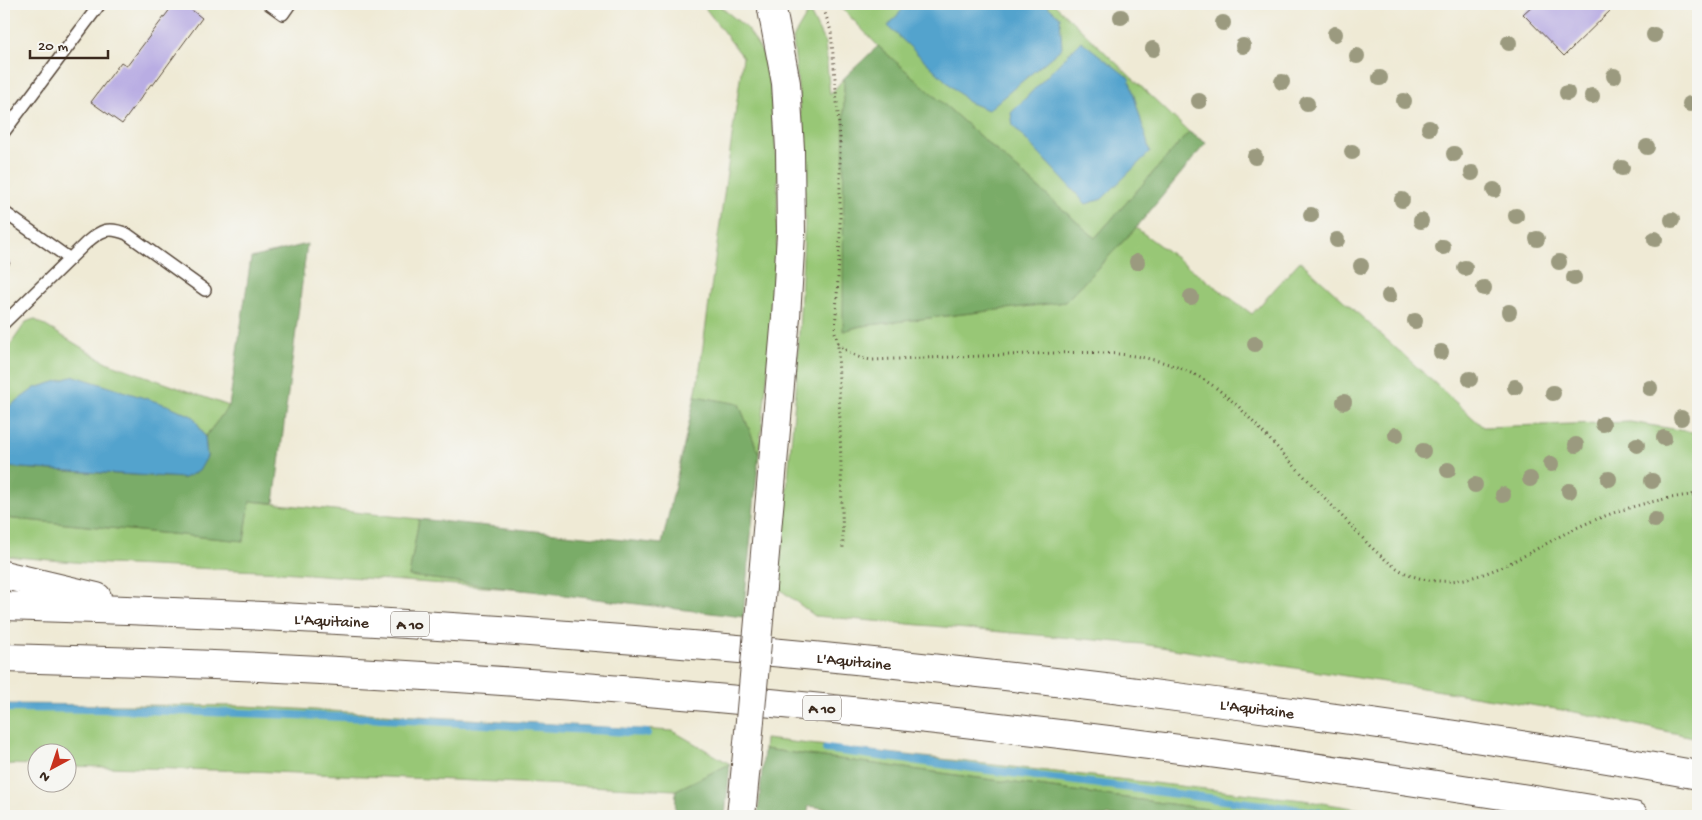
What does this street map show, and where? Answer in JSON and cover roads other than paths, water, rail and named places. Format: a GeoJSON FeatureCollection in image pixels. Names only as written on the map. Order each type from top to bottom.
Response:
{"type":"FeatureCollection","features":[{"type":"Feature","properties":{"kind":"main road"},"geometry":{"type":"LineString","coordinates":[[741,816],[786,317],[791,234],[790,149],[786,83],[771,4]]}},
{"type":"Feature","properties":{"kind":"main road"},"geometry":{"type":"LineString","coordinates":[[4,575],[157,611]]}},
{"type":"Feature","properties":{"kind":"main road","name":"L'Aquitaine"},"geometry":{"type":"LineString","coordinates":[[4,606],[157,611],[531,632],[702,645],[901,664],[1098,686],[1297,712],[1492,741],[1698,775]]}},
{"type":"Feature","properties":{"kind":"main road","name":"A 10"},"geometry":{"type":"LineString","coordinates":[[4,658],[127,661],[501,681],[697,696],[897,715],[1290,763],[1634,816]]}},
{"type":"Feature","properties":{"kind":"lane"},"geometry":{"type":"LineString","coordinates":[[4,132],[100,4]]}},
{"type":"Feature","properties":{"kind":"lane"},"geometry":{"type":"LineString","coordinates":[[269,4],[283,14],[290,4]]}},
{"type":"Feature","properties":{"kind":"lane"},"geometry":{"type":"LineString","coordinates":[[4,212],[70,259]]}},
{"type":"Feature","properties":{"kind":"lane"},"geometry":{"type":"LineString","coordinates":[[4,323],[98,232],[114,229],[127,234],[205,290]]}},
{"type":"Feature","properties":{"kind":"water"},"geometry":{"type":"Polygon","coordinates":[[[907,4],[1045,4],[1060,17],[1062,48],[988,110],[968,102],[888,26],[907,4]]]}},
{"type":"Feature","properties":{"kind":"water"},"geometry":{"type":"Polygon","coordinates":[[[1081,41],[1129,78],[1150,152],[1102,199],[1086,204],[1013,126],[1011,113],[1081,41]]]}},
{"type":"Feature","properties":{"kind":"water"},"geometry":{"type":"Polygon","coordinates":[[[75,376],[170,406],[194,417],[205,437],[207,457],[199,471],[184,478],[4,467],[4,410],[35,388],[75,376]]]}},
{"type":"Feature","properties":{"kind":"waterway"},"geometry":{"type":"LineString","coordinates":[[4,708],[246,713],[647,733]]}},
{"type":"Feature","properties":{"kind":"waterway"},"geometry":{"type":"LineString","coordinates":[[826,749],[1342,816]]}}]}
